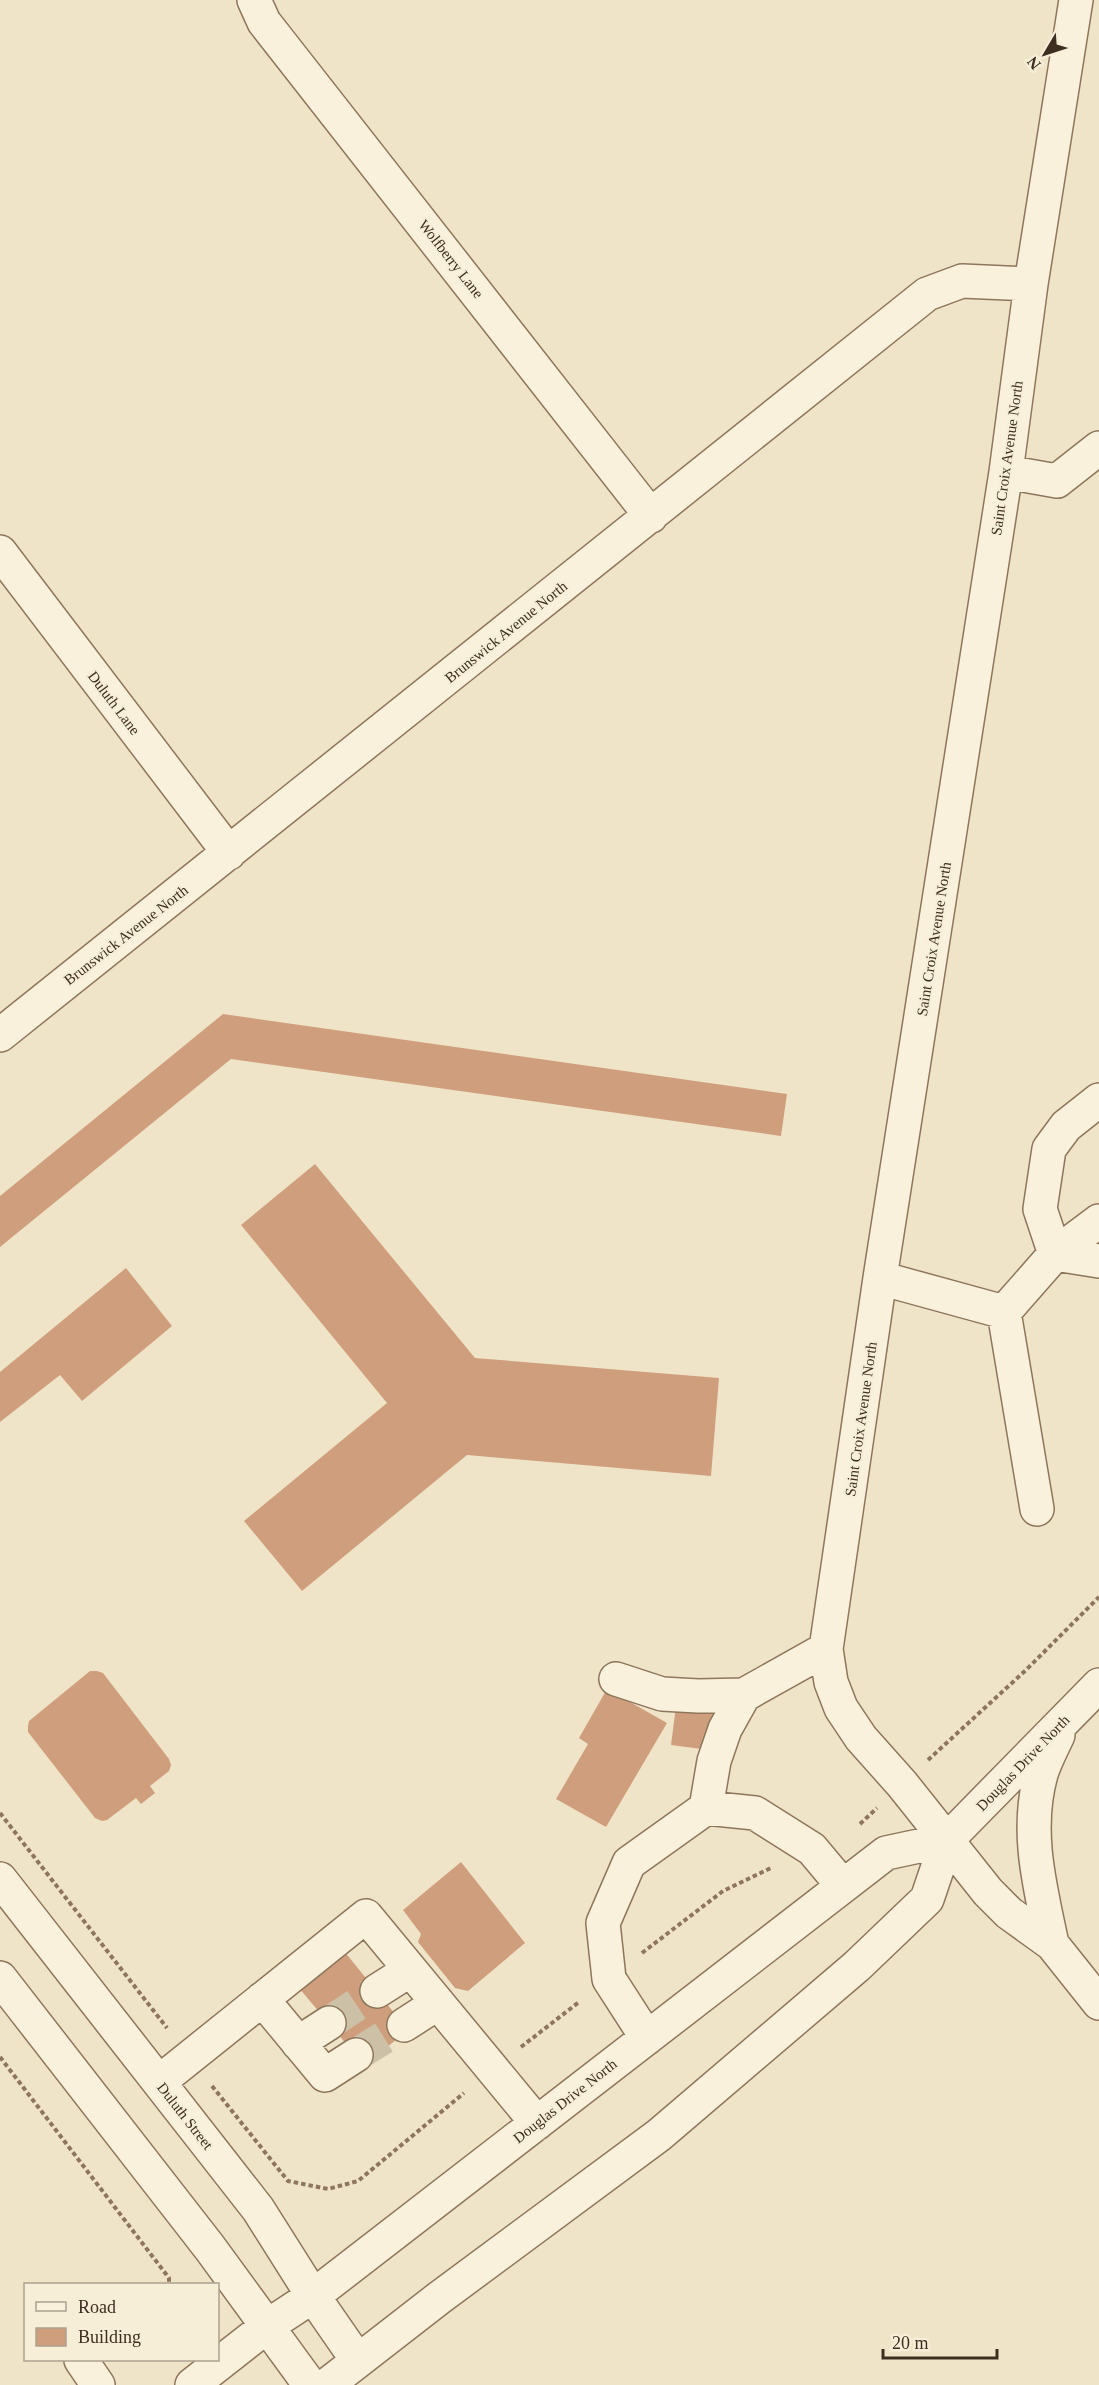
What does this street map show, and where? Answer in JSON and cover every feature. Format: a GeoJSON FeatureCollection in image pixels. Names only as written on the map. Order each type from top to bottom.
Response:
{"type":"FeatureCollection","features":[{"type":"Feature","properties":{"kind":"street","name":"Wolfberry Lane"},"geometry":{"type":"LineString","coordinates":[[254,0],[264,22],[651,516]]}},
{"type":"Feature","properties":{"kind":"street","name":"Saint Croix Avenue North"},"geometry":{"type":"LineString","coordinates":[[1052,1944],[1009,1913],[988,1892],[902,1784],[861,1738],[841,1708],[831,1682],[826,1649],[880,1278],[1006,472],[1031,284],[1076,0]]}},
{"type":"Feature","properties":{"kind":"street","name":"Brunswick Avenue North"},"geometry":{"type":"LineString","coordinates":[[0,1035],[927,294],[962,281],[1031,284]]}},
{"type":"Feature","properties":{"kind":"street"},"geometry":{"type":"LineString","coordinates":[[1006,472],[1057,481],[1099,448]]}},
{"type":"Feature","properties":{"kind":"street","name":"Duluth Lane"},"geometry":{"type":"LineString","coordinates":[[0,552],[229,853]]}},
{"type":"Feature","properties":{"kind":"street"},"geometry":{"type":"LineString","coordinates":[[1055,1254],[1040,1209],[1049,1149],[1066,1126],[1099,1100]]}},
{"type":"Feature","properties":{"kind":"street"},"geometry":{"type":"LineString","coordinates":[[1004,1312],[1055,1254],[1099,1221]]}},
{"type":"Feature","properties":{"kind":"street"},"geometry":{"type":"LineString","coordinates":[[1055,1254],[1099,1261]]}},
{"type":"Feature","properties":{"kind":"street"},"geometry":{"type":"LineString","coordinates":[[880,1278],[1004,1312]]}},
{"type":"Feature","properties":{"kind":"street"},"geometry":{"type":"LineString","coordinates":[[1004,1312],[1037,1509]]}},
{"type":"Feature","properties":{"kind":"street"},"geometry":{"type":"LineString","coordinates":[[616,1679],[662,1694],[744,1695],[826,1649]]}},
{"type":"Feature","properties":{"kind":"street","name":"Douglas Drive North"},"geometry":{"type":"LineString","coordinates":[[327,2385],[659,2135],[848,1974],[927,1899],[947,1840],[1099,1685]]}},
{"type":"Feature","properties":{"kind":"street"},"geometry":{"type":"LineString","coordinates":[[706,1808],[714,1761],[725,1729],[744,1695]]}},
{"type":"Feature","properties":{"kind":"street"},"geometry":{"type":"LineString","coordinates":[[1064,1721],[1041,1774],[1033,1823],[1035,1862],[1052,1944],[1099,2003]]}},
{"type":"Feature","properties":{"kind":"street"},"geometry":{"type":"LineString","coordinates":[[647,2038],[609,1979],[603,1923],[629,1863],[706,1808],[755,1813],[812,1849],[843,1886]]}},
{"type":"Feature","properties":{"kind":"street","name":"Douglas Drive North"},"geometry":{"type":"LineString","coordinates":[[192,2385],[266,2327],[313,2296],[886,1853],[947,1840]]}},
{"type":"Feature","properties":{"kind":"street","name":"Duluth Street"},"geometry":{"type":"LineString","coordinates":[[0,1879],[258,2209],[313,2296],[358,2361]]}},
{"type":"Feature","properties":{"kind":"street"},"geometry":{"type":"LineString","coordinates":[[159,2082],[366,1916],[537,2123]]}},
{"type":"Feature","properties":{"kind":"street"},"geometry":{"type":"LineString","coordinates":[[377,1991],[410,1970]]}},
{"type":"Feature","properties":{"kind":"street"},"geometry":{"type":"LineString","coordinates":[[0,1978],[210,2248],[310,2385]]}},
{"type":"Feature","properties":{"kind":"street"},"geometry":{"type":"LineString","coordinates":[[262,1999],[325,2075],[356,2055]]}},
{"type":"Feature","properties":{"kind":"street"},"geometry":{"type":"LineString","coordinates":[[404,2025],[438,2003]]}},
{"type":"Feature","properties":{"kind":"street"},"geometry":{"type":"LineString","coordinates":[[298,2043],[329,2023]]}},
{"type":"Feature","properties":{"kind":"street"},"geometry":{"type":"LineString","coordinates":[[82,2361],[98,2385]]}},
{"type":"Feature","properties":{"kind":"path"},"geometry":{"type":"LineString","coordinates":[[0,1813],[288,2181],[328,2189],[358,2181],[492,2069],[723,1891],[855,1829],[1026,1670],[1099,1597]]}},
{"type":"Feature","properties":{"kind":"path"},"geometry":{"type":"LineString","coordinates":[[0,2057],[169,2278],[169,2283]]}},
{"type":"Feature","properties":{"kind":"building"},"geometry":{"type":"Polygon","coordinates":[[[223,1014],[787,1094],[781,1136],[231,1059],[0,1247],[0,1196],[223,1014]]]}},
{"type":"Feature","properties":{"kind":"building"},"geometry":{"type":"Polygon","coordinates":[[[315,1164],[475,1358],[719,1378],[711,1476],[467,1455],[302,1591],[244,1521],[387,1403],[241,1225],[315,1164]]]}},
{"type":"Feature","properties":{"kind":"building"},"geometry":{"type":"Polygon","coordinates":[[[126,1268],[172,1326],[82,1401],[60,1375],[0,1422],[0,1372],[126,1268]]]}},
{"type":"Feature","properties":{"kind":"building"},"geometry":{"type":"Polygon","coordinates":[[[90,1671],[103,1673],[169,1759],[171,1765],[169,1771],[150,1786],[155,1793],[141,1804],[136,1798],[107,1820],[102,1821],[95,1818],[28,1732],[29,1721],[90,1671]]]}},
{"type":"Feature","properties":{"kind":"building"},"geometry":{"type":"Polygon","coordinates":[[[607,1689],[667,1723],[606,1827],[556,1799],[588,1744],[579,1738],[607,1689]]]}},
{"type":"Feature","properties":{"kind":"building"},"geometry":{"type":"Polygon","coordinates":[[[676,1706],[714,1712],[709,1750],[671,1745],[676,1706]]]}},
{"type":"Feature","properties":{"kind":"building"},"geometry":{"type":"Polygon","coordinates":[[[461,1862],[525,1943],[468,1991],[455,1988],[418,1942],[421,1934],[403,1910],[461,1862]]]}},
{"type":"Feature","properties":{"kind":"building"},"geometry":{"type":"Polygon","coordinates":[[[344,1951],[408,2030],[386,2048],[359,2059],[293,1981],[344,1951]]]}},
{"type":"Feature","properties":{"kind":"tunnel"},"geometry":{"type":"LineString","coordinates":[[329,2023],[377,1991]]}},
{"type":"Feature","properties":{"kind":"tunnel"},"geometry":{"type":"LineString","coordinates":[[356,2055],[404,2025]]}}]}
